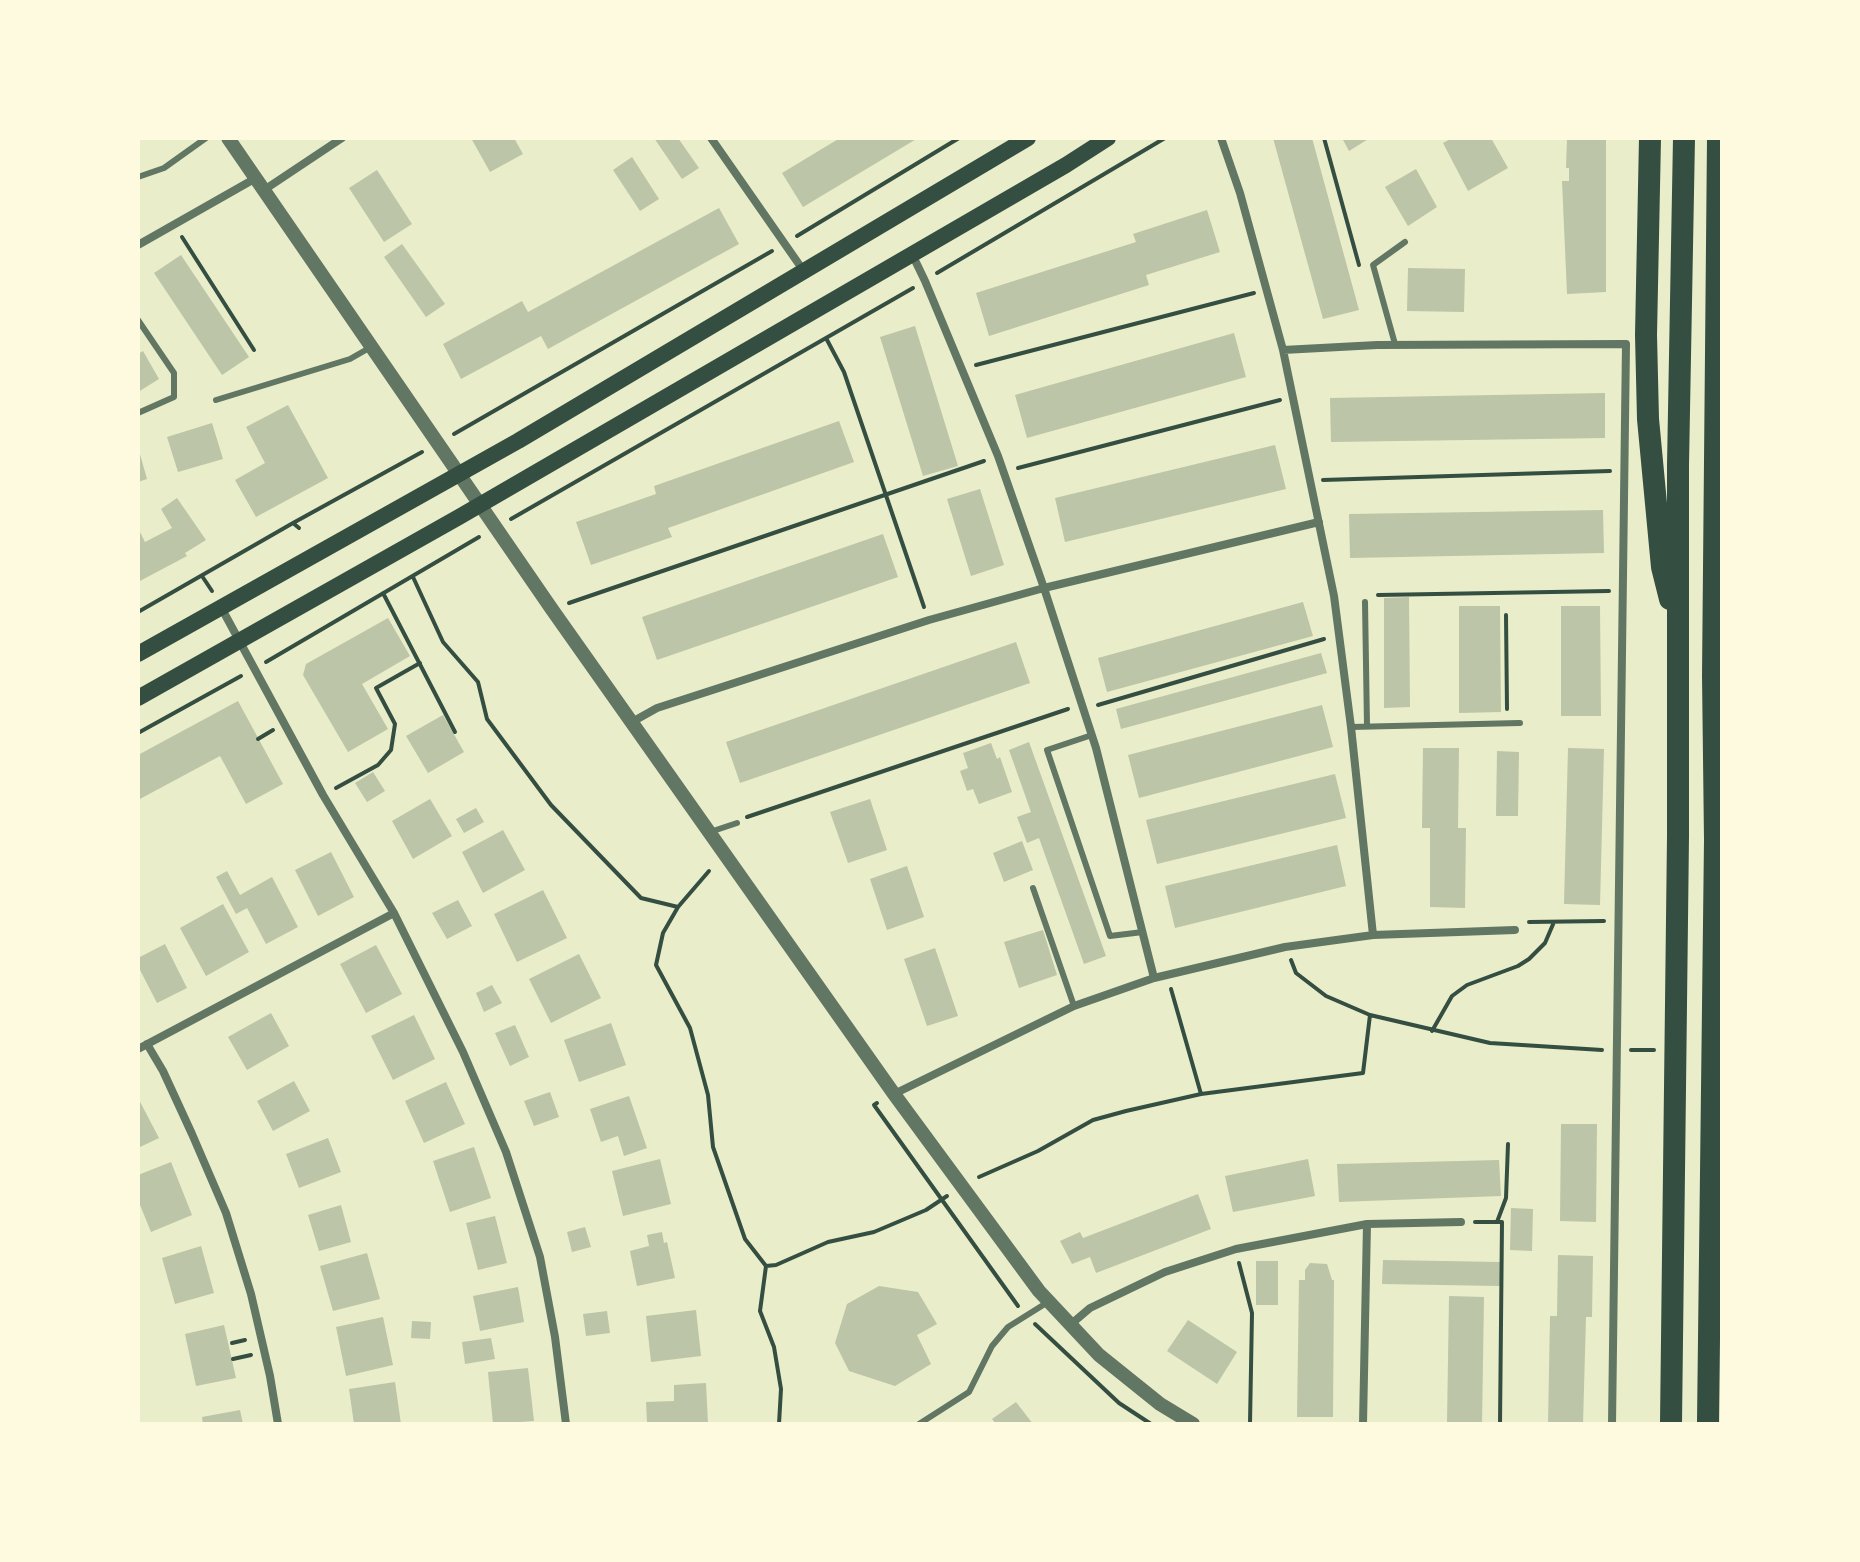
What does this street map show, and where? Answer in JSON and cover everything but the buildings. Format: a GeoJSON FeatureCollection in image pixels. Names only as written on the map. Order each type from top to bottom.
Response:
{"type":"FeatureCollection","features":[{"type":"Feature","properties":{"kind":"highway"},"geometry":{"type":"LineString","coordinates":[[1650,138],[1646,335],[1648,419],[1662,567],[1679,634]]}},
{"type":"Feature","properties":{"kind":"highway"},"geometry":{"type":"LineString","coordinates":[[1671,1423],[1678,465],[1684,138]]}},
{"type":"Feature","properties":{"kind":"highway"},"geometry":{"type":"LineString","coordinates":[[1708,1422],[1715,840],[1713,675],[1718,138]]}},
{"type":"Feature","properties":{"kind":"highway"},"geometry":{"type":"LineString","coordinates":[[1715,840],[1722,782]]}},
{"type":"Feature","properties":{"kind":"main road"},"geometry":{"type":"LineString","coordinates":[[138,654],[458,474],[1028,138]]}},
{"type":"Feature","properties":{"kind":"main road"},"geometry":{"type":"LineString","coordinates":[[138,698],[240,643],[1108,138]]}},
{"type":"Feature","properties":{"kind":"street"},"geometry":{"type":"LineString","coordinates":[[228,138],[479,505],[961,1187],[1048,1302],[1099,1355],[1133,1384],[1193,1424]]}},
{"type":"Feature","properties":{"kind":"street"},"geometry":{"type":"LineString","coordinates":[[138,245],[260,184],[342,138]]}},
{"type":"Feature","properties":{"kind":"street"},"geometry":{"type":"LineString","coordinates":[[711,138],[803,270]]}},
{"type":"Feature","properties":{"kind":"street"},"geometry":{"type":"LineString","coordinates":[[1221,138],[1268,290],[1283,350],[1334,596],[1373,935]]}},
{"type":"Feature","properties":{"kind":"street"},"geometry":{"type":"LineString","coordinates":[[912,254],[998,456],[1044,588],[1092,735],[1154,978]]}},
{"type":"Feature","properties":{"kind":"street"},"geometry":{"type":"LineString","coordinates":[[1283,350],[1395,344],[1626,344],[1612,1424]]}},
{"type":"Feature","properties":{"kind":"street"},"geometry":{"type":"LineString","coordinates":[[632,722],[657,708],[929,620],[1044,588],[1319,522]]}},
{"type":"Feature","properties":{"kind":"street"},"geometry":{"type":"LineString","coordinates":[[222,609],[323,795],[394,913],[463,1052],[506,1152],[540,1257],[555,1337],[566,1424]]}},
{"type":"Feature","properties":{"kind":"street"},"geometry":{"type":"LineString","coordinates":[[138,1049],[394,913]]}},
{"type":"Feature","properties":{"kind":"street"},"geometry":{"type":"LineString","coordinates":[[894,1094],[1074,1006],[1154,978],[1285,947],[1373,935],[1515,930]]}},
{"type":"Feature","properties":{"kind":"street"},"geometry":{"type":"LineString","coordinates":[[147,1044],[187,1121],[226,1213],[251,1294],[278,1424]]}},
{"type":"Feature","properties":{"kind":"street"},"geometry":{"type":"LineString","coordinates":[[1070,1325],[1090,1308],[1165,1272],[1236,1249],[1367,1224],[1461,1222]]}},
{"type":"Feature","properties":{"kind":"street"},"geometry":{"type":"LineString","coordinates":[[1363,1424],[1367,1224]]}},
{"type":"Feature","properties":{"kind":"lane"},"geometry":{"type":"LineString","coordinates":[[138,177],[164,168],[206,138]]}},
{"type":"Feature","properties":{"kind":"lane"},"geometry":{"type":"LineString","coordinates":[[1395,344],[1373,265],[1405,242]]}},
{"type":"Feature","properties":{"kind":"lane"},"geometry":{"type":"LineString","coordinates":[[138,320],[174,373],[174,397],[138,413]]}},
{"type":"Feature","properties":{"kind":"lane"},"geometry":{"type":"LineString","coordinates":[[216,400],[350,359],[371,347]]}},
{"type":"Feature","properties":{"kind":"lane"},"geometry":{"type":"LineString","coordinates":[[1365,602],[1367,726]]}},
{"type":"Feature","properties":{"kind":"lane"},"geometry":{"type":"LineString","coordinates":[[1351,727],[1520,723]]}},
{"type":"Feature","properties":{"kind":"lane"},"geometry":{"type":"LineString","coordinates":[[1092,735],[1047,750],[1110,936],[1143,932]]}},
{"type":"Feature","properties":{"kind":"lane"},"geometry":{"type":"LineString","coordinates":[[710,832],[737,823]]}},
{"type":"Feature","properties":{"kind":"lane"},"geometry":{"type":"LineString","coordinates":[[1033,888],[1074,1006]]}},
{"type":"Feature","properties":{"kind":"lane"},"geometry":{"type":"LineString","coordinates":[[919,1424],[969,1392],[992,1346],[1008,1327],[1048,1302]]}},
{"type":"Feature","properties":{"kind":"path"},"geometry":{"type":"LineString","coordinates":[[464,428],[783,245],[959,138]]}},
{"type":"Feature","properties":{"kind":"path"},"geometry":{"type":"LineString","coordinates":[[523,513],[925,281],[1165,138]]}},
{"type":"Feature","properties":{"kind":"path"},"geometry":{"type":"LineString","coordinates":[[1324,138],[1360,271]]}},
{"type":"Feature","properties":{"kind":"path"},"geometry":{"type":"LineString","coordinates":[[174,225],[254,350]]}},
{"type":"Feature","properties":{"kind":"path"},"geometry":{"type":"LineString","coordinates":[[962,369],[1268,290]]}},
{"type":"Feature","properties":{"kind":"path"},"geometry":{"type":"LineString","coordinates":[[826,338],[844,372],[929,620]]}},
{"type":"Feature","properties":{"kind":"path"},"geometry":{"type":"LineString","coordinates":[[1004,472],[1294,397]]}},
{"type":"Feature","properties":{"kind":"path"},"geometry":{"type":"LineString","coordinates":[[138,612],[416,456]]}},
{"type":"Feature","properties":{"kind":"path"},"geometry":{"type":"LineString","coordinates":[[551,608],[998,456]]}},
{"type":"Feature","properties":{"kind":"path"},"geometry":{"type":"LineString","coordinates":[[1311,482],[1625,470]]}},
{"type":"Feature","properties":{"kind":"path"},"geometry":{"type":"LineString","coordinates":[[293,523],[299,528]]}},
{"type":"Feature","properties":{"kind":"path"},"geometry":{"type":"LineString","coordinates":[[138,733],[254,669],[472,540]]}},
{"type":"Feature","properties":{"kind":"path"},"geometry":{"type":"LineString","coordinates":[[413,577],[443,642],[478,682],[487,719],[551,805],[641,898],[678,907]]}},
{"type":"Feature","properties":{"kind":"path"},"geometry":{"type":"LineString","coordinates":[[1334,596],[1623,591]]}},
{"type":"Feature","properties":{"kind":"path"},"geometry":{"type":"LineString","coordinates":[[383,593],[455,732]]}},
{"type":"Feature","properties":{"kind":"path"},"geometry":{"type":"LineString","coordinates":[[1506,615],[1507,723]]}},
{"type":"Feature","properties":{"kind":"path"},"geometry":{"type":"LineString","coordinates":[[737,823],[1083,707],[1338,635]]}},
{"type":"Feature","properties":{"kind":"path"},"geometry":{"type":"LineString","coordinates":[[323,795],[378,765],[391,750],[395,724],[376,688],[420,663]]}},
{"type":"Feature","properties":{"kind":"path"},"geometry":{"type":"LineString","coordinates":[[709,871],[678,907],[663,933],[656,965],[690,1028],[708,1095],[713,1147],[745,1239],[766,1266],[760,1311],[774,1347],[781,1389],[779,1424]]}},
{"type":"Feature","properties":{"kind":"path"},"geometry":{"type":"LineString","coordinates":[[1515,930],[1515,922],[1619,921]]}},
{"type":"Feature","properties":{"kind":"path"},"geometry":{"type":"LineString","coordinates":[[1432,1031],[1452,996],[1467,985],[1529,959],[1545,943],[1554,922]]}},
{"type":"Feature","properties":{"kind":"path"},"geometry":{"type":"LineString","coordinates":[[1285,947],[1296,973],[1326,996],[1370,1015],[1490,1043],[1594,1051]]}},
{"type":"Feature","properties":{"kind":"path"},"geometry":{"type":"LineString","coordinates":[[1167,975],[1201,1094]]}},
{"type":"Feature","properties":{"kind":"path"},"geometry":{"type":"LineString","coordinates":[[766,1266],[776,1265],[828,1242],[874,1232],[926,1210],[987,1172],[1075,1132],[1093,1120],[1201,1094],[1363,1073],[1370,1015]]}},
{"type":"Feature","properties":{"kind":"path"},"geometry":{"type":"LineString","coordinates":[[1497,1222],[1506,1198],[1508,1144]]}},
{"type":"Feature","properties":{"kind":"path"},"geometry":{"type":"LineString","coordinates":[[1461,1222],[1502,1222],[1500,1424]]}},
{"type":"Feature","properties":{"kind":"path"},"geometry":{"type":"LineString","coordinates":[[1236,1249],[1252,1313],[1250,1423]]}}]}
